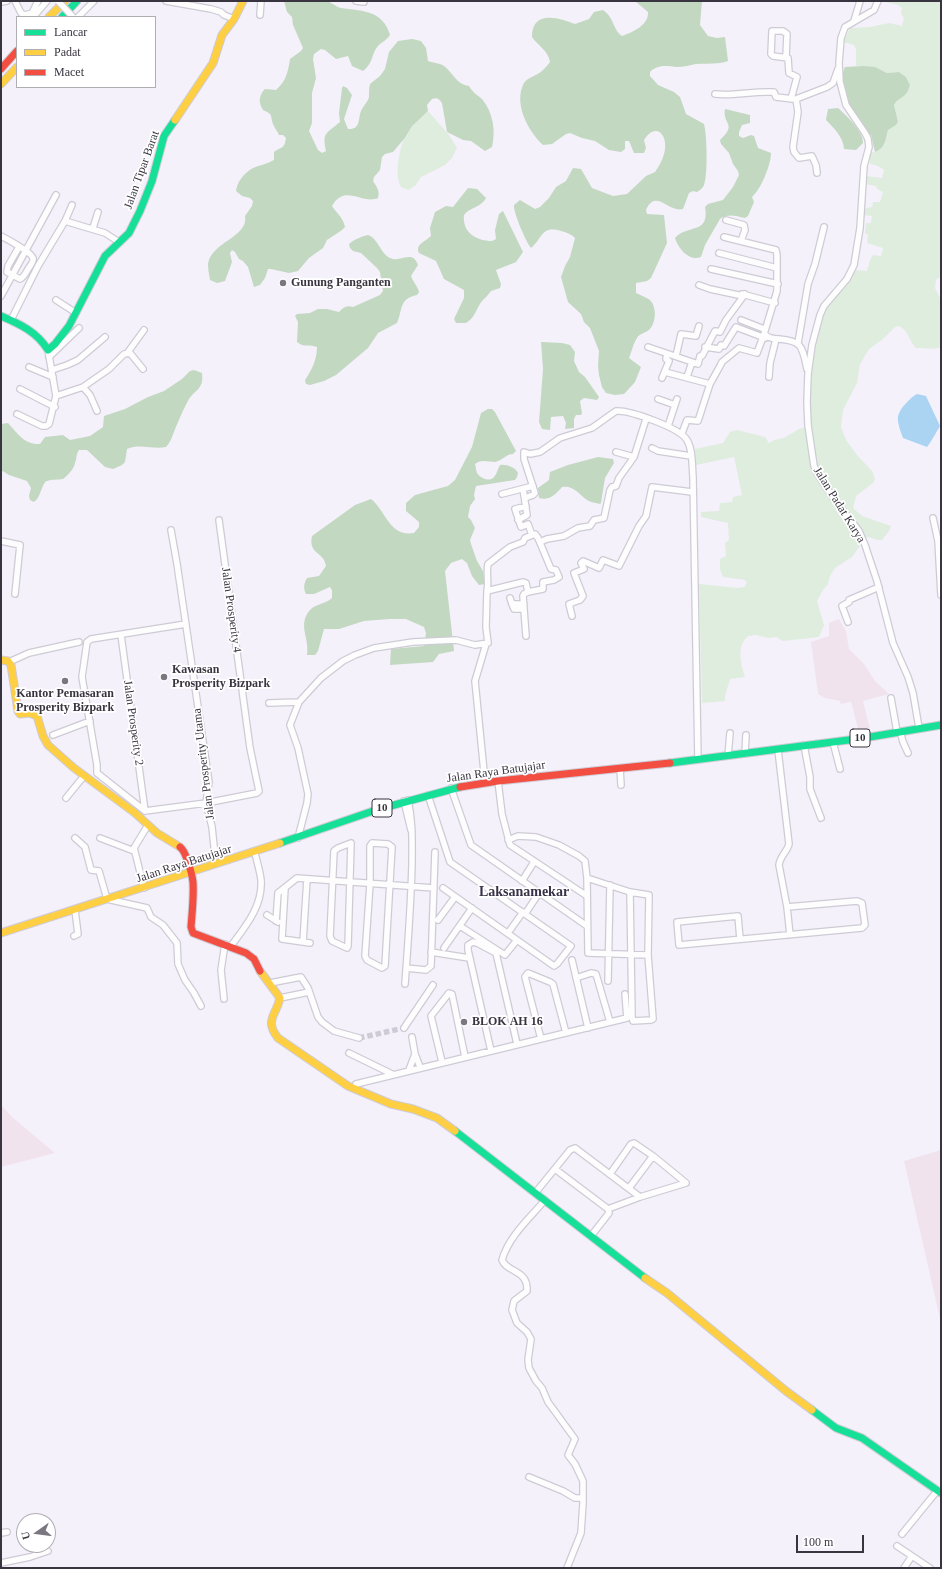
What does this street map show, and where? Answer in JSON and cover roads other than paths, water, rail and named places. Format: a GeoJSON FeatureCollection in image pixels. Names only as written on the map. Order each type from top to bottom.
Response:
{"type":"FeatureCollection","features":[{"type":"Feature","properties":{"kind":"main road"},"geometry":{"type":"LineString","coordinates":[[50,16],[65,1]]}},
{"type":"Feature","properties":{"kind":"main road"},"geometry":{"type":"LineString","coordinates":[[63,16],[77,1]]}},
{"type":"Feature","properties":{"kind":"main road","name":"Jalan Tipar Barat"},"geometry":{"type":"LineString","coordinates":[[49,353],[62,336],[76,313],[105,256],[129,233],[152,181],[164,136],[213,63],[222,35],[234,19],[243,1]]}},
{"type":"Feature","properties":{"kind":"main road"},"geometry":{"type":"LineString","coordinates":[[1,69],[16,52]]}},
{"type":"Feature","properties":{"kind":"main road"},"geometry":{"type":"LineString","coordinates":[[1,84],[16,67]]}},
{"type":"Feature","properties":{"kind":"main road"},"geometry":{"type":"LineString","coordinates":[[1,316],[11,320],[40,337],[49,353]]}},
{"type":"Feature","properties":{"kind":"main road"},"geometry":{"type":"LineString","coordinates":[[1,660],[9,662],[12,670],[18,711],[20,714],[35,715],[39,720],[43,736],[48,745],[84,776],[135,813],[160,836],[183,849],[193,882],[191,927],[193,933],[243,951],[252,958],[263,976],[280,998],[271,1024],[274,1033],[285,1044],[348,1086],[391,1104],[413,1109],[437,1118],[667,1293],[781,1386],[836,1428],[862,1438],[939,1492]]}},
{"type":"Feature","properties":{"kind":"main road","name":"Jalan Raya Batujajar"},"geometry":{"type":"LineString","coordinates":[[1,933],[255,853],[406,801],[451,788],[485,782],[698,760],[778,750],[941,725]]}},
{"type":"Feature","properties":{"kind":"street"},"geometry":{"type":"LineString","coordinates":[[1,2],[7,1]]}},
{"type":"Feature","properties":{"kind":"street"},"geometry":{"type":"LineString","coordinates":[[16,1],[23,14],[32,13],[35,15],[47,1]]}},
{"type":"Feature","properties":{"kind":"street"},"geometry":{"type":"LineString","coordinates":[[32,13],[38,1]]}},
{"type":"Feature","properties":{"kind":"street"},"geometry":{"type":"LineString","coordinates":[[58,1],[72,16]]}},
{"type":"Feature","properties":{"kind":"street"},"geometry":{"type":"LineString","coordinates":[[79,16],[94,1]]}},
{"type":"Feature","properties":{"kind":"street"},"geometry":{"type":"LineString","coordinates":[[166,1],[211,9],[221,12],[224,15],[234,19]]}},
{"type":"Feature","properties":{"kind":"street"},"geometry":{"type":"LineString","coordinates":[[260,15],[261,1]]}},
{"type":"Feature","properties":{"kind":"street"},"geometry":{"type":"LineString","coordinates":[[356,1],[364,1]]}},
{"type":"Feature","properties":{"kind":"street"},"geometry":{"type":"LineString","coordinates":[[854,21],[860,1]]}},
{"type":"Feature","properties":{"kind":"street","name":"Jalan Padat Karya"},"geometry":{"type":"LineString","coordinates":[[878,1],[874,10],[845,27],[840,45],[840,82],[846,105],[852,116],[865,133],[868,139],[869,147],[864,166],[860,228],[854,265],[847,278],[824,306],[813,341],[808,374],[808,417],[816,471],[834,499],[859,531],[865,545],[879,588],[893,643],[908,677],[913,694],[919,728]]}},
{"type":"Feature","properties":{"kind":"street"},"geometry":{"type":"LineString","coordinates":[[786,57],[773,56],[771,54],[772,31],[787,32],[786,57],[789,60],[789,73],[796,77],[794,99],[798,112],[793,149],[799,158],[812,156],[817,173]]}},
{"type":"Feature","properties":{"kind":"street"},"geometry":{"type":"LineString","coordinates":[[715,94],[724,95],[750,92],[774,92],[776,97],[794,99],[834,83],[839,63]]}},
{"type":"Feature","properties":{"kind":"street"},"geometry":{"type":"LineString","coordinates":[[1,296],[14,275],[31,239],[56,195]]}},
{"type":"Feature","properties":{"kind":"street"},"geometry":{"type":"LineString","coordinates":[[11,320],[38,266],[65,221],[72,205]]}},
{"type":"Feature","properties":{"kind":"street"},"geometry":{"type":"LineString","coordinates":[[93,228],[98,212]]}},
{"type":"Feature","properties":{"kind":"street"},"geometry":{"type":"LineString","coordinates":[[726,220],[744,225],[745,230],[742,241]]}},
{"type":"Feature","properties":{"kind":"street"},"geometry":{"type":"LineString","coordinates":[[65,221],[106,233],[119,242]]}},
{"type":"Feature","properties":{"kind":"street"},"geometry":{"type":"LineString","coordinates":[[808,374],[803,353],[798,343],[806,293],[824,227]]}},
{"type":"Feature","properties":{"kind":"street"},"geometry":{"type":"LineString","coordinates":[[1,236],[19,247],[32,257],[33,261],[21,278],[7,273],[7,270],[19,247]]}},
{"type":"Feature","properties":{"kind":"street"},"geometry":{"type":"LineString","coordinates":[[724,237],[776,250],[778,284],[775,303],[764,329],[765,336],[773,339]]}},
{"type":"Feature","properties":{"kind":"street"},"geometry":{"type":"LineString","coordinates":[[719,253],[777,268]]}},
{"type":"Feature","properties":{"kind":"street"},"geometry":{"type":"LineString","coordinates":[[711,269],[778,284]]}},
{"type":"Feature","properties":{"kind":"street"},"geometry":{"type":"LineString","coordinates":[[699,285],[775,303]]}},
{"type":"Feature","properties":{"kind":"street"},"geometry":{"type":"LineString","coordinates":[[733,291],[744,295]]}},
{"type":"Feature","properties":{"kind":"street"},"geometry":{"type":"LineString","coordinates":[[648,347],[698,364],[714,331],[720,332],[726,320],[744,295]]}},
{"type":"Feature","properties":{"kind":"street"},"geometry":{"type":"LineString","coordinates":[[56,300],[76,313]]}},
{"type":"Feature","properties":{"kind":"street"},"geometry":{"type":"LineString","coordinates":[[741,320],[764,329]]}},
{"type":"Feature","properties":{"kind":"street"},"geometry":{"type":"LineString","coordinates":[[676,356],[681,334],[696,336],[699,326]]}},
{"type":"Feature","properties":{"kind":"street"},"geometry":{"type":"LineString","coordinates":[[705,347],[719,349],[721,345],[724,346],[736,327],[763,337],[792,340],[798,343]]}},
{"type":"Feature","properties":{"kind":"street"},"geometry":{"type":"LineString","coordinates":[[17,414],[44,427],[49,424],[56,396],[49,353],[79,328]]}},
{"type":"Feature","properties":{"kind":"street"},"geometry":{"type":"LineString","coordinates":[[56,396],[83,387],[101,375],[128,352],[144,330]]}},
{"type":"Feature","properties":{"kind":"street"},"geometry":{"type":"LineString","coordinates":[[52,370],[78,360],[105,337]]}},
{"type":"Feature","properties":{"kind":"street"},"geometry":{"type":"LineString","coordinates":[[682,433],[687,420],[698,421],[710,384],[722,362],[739,348],[757,353],[763,337]]}},
{"type":"Feature","properties":{"kind":"street"},"geometry":{"type":"LineString","coordinates":[[769,377],[773,339]]}},
{"type":"Feature","properties":{"kind":"street"},"geometry":{"type":"LineString","coordinates":[[128,352],[143,368]]}},
{"type":"Feature","properties":{"kind":"street"},"geometry":{"type":"LineString","coordinates":[[662,378],[669,361],[666,359],[667,354]]}},
{"type":"Feature","properties":{"kind":"street"},"geometry":{"type":"LineString","coordinates":[[687,377],[692,362]]}},
{"type":"Feature","properties":{"kind":"street"},"geometry":{"type":"LineString","coordinates":[[29,367],[54,378]]}},
{"type":"Feature","properties":{"kind":"street"},"geometry":{"type":"LineString","coordinates":[[665,372],[710,384]]}},
{"type":"Feature","properties":{"kind":"street"},"geometry":{"type":"LineString","coordinates":[[83,387],[90,394],[98,411]]}},
{"type":"Feature","properties":{"kind":"street"},"geometry":{"type":"LineString","coordinates":[[20,389],[54,407]]}},
{"type":"Feature","properties":{"kind":"street"},"geometry":{"type":"LineString","coordinates":[[658,399],[675,405]]}},
{"type":"Feature","properties":{"kind":"street"},"geometry":{"type":"LineString","coordinates":[[668,426],[677,399]]}},
{"type":"Feature","properties":{"kind":"street"},"geometry":{"type":"LineString","coordinates":[[525,498],[535,494],[524,459],[524,452],[530,454],[540,452],[560,438],[592,428],[616,411],[628,412],[668,426],[682,433],[688,441],[691,456],[695,578],[698,760]]}},
{"type":"Feature","properties":{"kind":"street"},"geometry":{"type":"LineString","coordinates":[[540,542],[546,539],[564,536],[572,530],[590,526],[594,520],[604,518],[611,488],[616,486],[619,478],[634,457],[646,418]]}},
{"type":"Feature","properties":{"kind":"street"},"geometry":{"type":"LineString","coordinates":[[652,448],[658,451],[691,456]]}},
{"type":"Feature","properties":{"kind":"street"},"geometry":{"type":"LineString","coordinates":[[616,452],[634,457]]}},
{"type":"Feature","properties":{"kind":"street"},"geometry":{"type":"LineString","coordinates":[[502,494],[523,490],[533,486]]}},
{"type":"Feature","properties":{"kind":"street"},"geometry":{"type":"LineString","coordinates":[[572,616],[569,604],[580,600],[583,596],[574,573],[584,570],[580,563],[583,561],[599,568],[602,560],[619,566],[639,526],[646,516],[652,487],[692,492]]}},
{"type":"Feature","properties":{"kind":"street"},"geometry":{"type":"LineString","coordinates":[[518,520],[527,516],[523,490]]}},
{"type":"Feature","properties":{"kind":"street"},"geometry":{"type":"LineString","coordinates":[[526,506],[515,509],[521,527],[528,524],[532,535]]}},
{"type":"Feature","properties":{"kind":"street"},"geometry":{"type":"LineString","coordinates":[[933,518],[938,541],[941,595]]}},
{"type":"Feature","properties":{"kind":"street","name":"Jalan Prosperity 4"},"geometry":{"type":"LineString","coordinates":[[206,802],[257,793],[259,791],[250,748],[219,520]]}},
{"type":"Feature","properties":{"kind":"street","name":"Jalan Prosperity Utama"},"geometry":{"type":"LineString","coordinates":[[171,530],[209,782],[206,802],[212,827],[215,856]]}},
{"type":"Feature","properties":{"kind":"street"},"geometry":{"type":"LineString","coordinates":[[485,782],[475,681],[479,662],[486,644],[488,643],[486,627],[487,591],[489,584],[487,572],[488,564],[507,549],[523,542],[525,538],[536,534],[551,569],[556,570],[559,577],[554,580],[543,582],[543,589],[528,592],[523,596],[526,636]]}},
{"type":"Feature","properties":{"kind":"street"},"geometry":{"type":"LineString","coordinates":[[1,541],[20,545],[15,594]]}},
{"type":"Feature","properties":{"kind":"street"},"geometry":{"type":"LineString","coordinates":[[487,591],[523,582],[526,583],[528,592]]}},
{"type":"Feature","properties":{"kind":"street"},"geometry":{"type":"LineString","coordinates":[[848,622],[842,606],[850,602],[849,600],[879,588]]}},
{"type":"Feature","properties":{"kind":"street"},"geometry":{"type":"LineString","coordinates":[[510,598],[512,604],[524,606]]}},
{"type":"Feature","properties":{"kind":"street"},"geometry":{"type":"LineString","coordinates":[[186,624],[87,642],[82,677],[97,764],[97,773],[146,811],[206,802]]}},
{"type":"Feature","properties":{"kind":"street","name":"Jalan Prosperity 2"},"geometry":{"type":"LineString","coordinates":[[121,635],[146,811]]}},
{"type":"Feature","properties":{"kind":"street"},"geometry":{"type":"LineString","coordinates":[[298,838],[308,794],[298,748],[290,727],[299,702],[321,678],[342,661],[374,648],[413,642],[452,640],[475,645],[486,644]]}},
{"type":"Feature","properties":{"kind":"street"},"geometry":{"type":"LineString","coordinates":[[9,662],[29,653],[79,642]]}},
{"type":"Feature","properties":{"kind":"street"},"geometry":{"type":"LineString","coordinates":[[891,698],[899,732],[908,753]]}},
{"type":"Feature","properties":{"kind":"street"},"geometry":{"type":"LineString","coordinates":[[269,703],[299,702]]}},
{"type":"Feature","properties":{"kind":"street"},"geometry":{"type":"LineString","coordinates":[[53,735],[90,721]]}},
{"type":"Feature","properties":{"kind":"street"},"geometry":{"type":"LineString","coordinates":[[728,756],[730,733]]}},
{"type":"Feature","properties":{"kind":"street"},"geometry":{"type":"LineString","coordinates":[[745,754],[746,735]]}},
{"type":"Feature","properties":{"kind":"street"},"geometry":{"type":"LineString","coordinates":[[833,742],[840,769]]}},
{"type":"Feature","properties":{"kind":"street"},"geometry":{"type":"LineString","coordinates":[[804,745],[812,793],[821,818]]}},
{"type":"Feature","properties":{"kind":"street"},"geometry":{"type":"LineString","coordinates":[[778,750],[789,844],[780,858],[779,864],[790,935]]}},
{"type":"Feature","properties":{"kind":"street"},"geometry":{"type":"LineString","coordinates":[[620,768],[621,785]]}},
{"type":"Feature","properties":{"kind":"street"},"geometry":{"type":"LineString","coordinates":[[66,798],[84,776]]}},
{"type":"Feature","properties":{"kind":"street"},"geometry":{"type":"LineString","coordinates":[[498,781],[502,814],[510,845],[587,896]]}},
{"type":"Feature","properties":{"kind":"street"},"geometry":{"type":"LineString","coordinates":[[451,788],[470,844],[587,926]]}},
{"type":"Feature","properties":{"kind":"street"},"geometry":{"type":"LineString","coordinates":[[428,795],[450,862],[572,946],[557,965],[554,966],[443,888]]}},
{"type":"Feature","properties":{"kind":"street"},"geometry":{"type":"LineString","coordinates":[[405,984],[412,887],[412,821],[406,801]]}},
{"type":"Feature","properties":{"kind":"street"},"geometry":{"type":"LineString","coordinates":[[144,888],[134,852],[135,845],[148,825]]}},
{"type":"Feature","properties":{"kind":"street"},"geometry":{"type":"LineString","coordinates":[[508,840],[516,836],[536,837],[559,845],[583,859],[586,864],[587,878],[588,953],[609,955],[648,955]]}},
{"type":"Feature","properties":{"kind":"street"},"geometry":{"type":"LineString","coordinates":[[75,838],[85,847],[91,870],[99,870],[107,900],[147,908],[151,917],[163,925],[177,943],[178,964],[185,980],[194,993],[200,1006]]}},
{"type":"Feature","properties":{"kind":"street"},"geometry":{"type":"LineString","coordinates":[[100,838],[134,852]]}},
{"type":"Feature","properties":{"kind":"street"},"geometry":{"type":"LineString","coordinates":[[351,843],[351,883],[348,946],[347,948],[332,941],[330,936],[332,881],[335,849],[351,843]]}},
{"type":"Feature","properties":{"kind":"street"},"geometry":{"type":"LineString","coordinates":[[372,843],[388,844],[392,848],[385,966],[382,968],[365,958],[370,884],[370,846],[372,843]]}},
{"type":"Feature","properties":{"kind":"street"},"geometry":{"type":"LineString","coordinates":[[406,968],[428,970],[431,966],[435,852]]}},
{"type":"Feature","properties":{"kind":"street"},"geometry":{"type":"LineString","coordinates":[[224,999],[222,970],[228,945],[253,915],[259,897],[261,879],[255,853]]}},
{"type":"Feature","properties":{"kind":"street"},"geometry":{"type":"LineString","coordinates":[[522,881],[534,862]]}},
{"type":"Feature","properties":{"kind":"street"},"geometry":{"type":"LineString","coordinates":[[276,921],[278,894],[296,878],[434,888]]}},
{"type":"Feature","properties":{"kind":"street"},"geometry":{"type":"LineString","coordinates":[[587,878],[630,892],[649,895],[648,955],[654,1019],[651,1020],[634,1020],[632,1017],[630,892]]}},
{"type":"Feature","properties":{"kind":"street"},"geometry":{"type":"LineString","coordinates":[[303,942],[307,879]]}},
{"type":"Feature","properties":{"kind":"street"},"geometry":{"type":"LineString","coordinates":[[608,982],[610,885]]}},
{"type":"Feature","properties":{"kind":"street"},"geometry":{"type":"LineString","coordinates":[[285,888],[282,939],[310,943]]}},
{"type":"Feature","properties":{"kind":"street"},"geometry":{"type":"LineString","coordinates":[[508,934],[539,893]]}},
{"type":"Feature","properties":{"kind":"street"},"geometry":{"type":"LineString","coordinates":[[438,920],[456,897]]}},
{"type":"Feature","properties":{"kind":"street"},"geometry":{"type":"LineString","coordinates":[[740,939],[738,916],[677,922],[679,944],[790,935],[862,928],[865,925],[862,903],[857,901],[786,907]]}},
{"type":"Feature","properties":{"kind":"street"},"geometry":{"type":"LineString","coordinates":[[444,948],[472,908]]}},
{"type":"Feature","properties":{"kind":"street"},"geometry":{"type":"LineString","coordinates":[[74,936],[78,934],[75,910]]}},
{"type":"Feature","properties":{"kind":"street"},"geometry":{"type":"LineString","coordinates":[[267,915],[283,924]]}},
{"type":"Feature","properties":{"kind":"street"},"geometry":{"type":"LineString","coordinates":[[460,926],[505,955],[517,940]]}},
{"type":"Feature","properties":{"kind":"street"},"geometry":{"type":"LineString","coordinates":[[491,1051],[467,948],[473,942],[496,953],[517,1044]]}},
{"type":"Feature","properties":{"kind":"street"},"geometry":{"type":"LineString","coordinates":[[431,952],[469,958]]}},
{"type":"Feature","properties":{"kind":"street"},"geometry":{"type":"LineString","coordinates":[[572,960],[588,1028]]}},
{"type":"Feature","properties":{"kind":"street"},"geometry":{"type":"LineString","coordinates":[[541,1039],[525,977],[528,973],[553,984],[566,1033]]}},
{"type":"Feature","properties":{"kind":"street"},"geometry":{"type":"LineString","coordinates":[[576,978],[592,973],[596,974],[610,1022]]}},
{"type":"Feature","properties":{"kind":"street"},"geometry":{"type":"LineString","coordinates":[[270,984],[301,977],[309,992],[318,1017],[322,1022],[334,1031],[359,1038]]}},
{"type":"Feature","properties":{"kind":"street"},"geometry":{"type":"LineString","coordinates":[[404,1028],[433,985]]}},
{"type":"Feature","properties":{"kind":"street"},"geometry":{"type":"LineString","coordinates":[[280,998],[309,992]]}},
{"type":"Feature","properties":{"kind":"street"},"geometry":{"type":"LineString","coordinates":[[442,1062],[431,1016],[449,993],[452,994],[465,1057]]}},
{"type":"Feature","properties":{"kind":"street"},"geometry":{"type":"LineString","coordinates":[[356,1084],[420,1067],[627,1018],[625,994]]}},
{"type":"Feature","properties":{"kind":"street"},"geometry":{"type":"LineString","coordinates":[[412,1037],[415,1054],[420,1067]]}},
{"type":"Feature","properties":{"kind":"street"},"geometry":{"type":"LineString","coordinates":[[349,1053],[392,1074]]}},
{"type":"Feature","properties":{"kind":"street"},"geometry":{"type":"LineString","coordinates":[[409,1070],[415,1054]]}},
{"type":"Feature","properties":{"kind":"street"},"geometry":{"type":"LineString","coordinates":[[608,1209],[640,1197],[686,1183],[653,1156],[636,1144],[632,1143],[610,1174]]}},
{"type":"Feature","properties":{"kind":"street"},"geometry":{"type":"LineString","coordinates":[[536,1192],[570,1150],[575,1148],[640,1197]]}},
{"type":"Feature","properties":{"kind":"street"},"geometry":{"type":"LineString","coordinates":[[629,1188],[653,1156]]}},
{"type":"Feature","properties":{"kind":"street"},"geometry":{"type":"LineString","coordinates":[[555,1169],[608,1209]]}},
{"type":"Feature","properties":{"kind":"street"},"geometry":{"type":"LineString","coordinates":[[545,1200],[510,1240],[504,1251],[502,1261],[519,1273],[527,1284],[527,1292],[514,1302],[512,1310],[517,1323],[527,1332],[531,1339],[528,1360],[532,1373],[542,1388],[548,1402],[574,1437],[575,1441],[568,1455],[575,1464],[583,1482],[581,1533],[567,1568]]}},
{"type":"Feature","properties":{"kind":"street"},"geometry":{"type":"LineString","coordinates":[[591,1236],[609,1213],[608,1209]]}},
{"type":"Feature","properties":{"kind":"street"},"geometry":{"type":"LineString","coordinates":[[529,1477],[563,1491],[575,1498],[583,1498]]}},
{"type":"Feature","properties":{"kind":"street"},"geometry":{"type":"LineString","coordinates":[[902,1534],[939,1492]]}},
{"type":"Feature","properties":{"kind":"street"},"geometry":{"type":"LineString","coordinates":[[897,1546],[930,1568]]}},
{"type":"Feature","properties":{"kind":"street"},"geometry":{"type":"LineString","coordinates":[[1,1563],[42,1553]]}},
{"type":"Feature","properties":{"kind":"street"},"geometry":{"type":"LineString","coordinates":[[904,1568],[912,1556]]}},
{"type":"Feature","properties":{"kind":"street"},"geometry":{"type":"LineString","coordinates":[[10,1561],[12,1568]]}},
{"type":"Feature","properties":{"kind":"water"},"geometry":{"type":"Polygon","coordinates":[[[917,394],[926,396],[940,426],[927,447],[903,438],[899,424],[898,416],[903,406],[917,394]]]}},
{"type":"Feature","properties":{"kind":"tunnel"},"geometry":{"type":"LineString","coordinates":[[359,1038],[404,1028]]}},
{"type":"Feature","properties":{"kind":"place","name":"Gunung Panganten"},"geometry":{"type":"Point","coordinates":[283,283]}},
{"type":"Feature","properties":{"kind":"place","name":"Kawasan Prosperity Bizpark"},"geometry":{"type":"Point","coordinates":[164,677]}},
{"type":"Feature","properties":{"kind":"place","name":"Kantor Pemasaran Prosperity Bizpark"},"geometry":{"type":"Point","coordinates":[65,681]}},
{"type":"Feature","properties":{"kind":"place","name":"BLOK AH 16"},"geometry":{"type":"Point","coordinates":[464,1022]}},
{"type":"Feature","properties":{"kind":"district","name":"Laksanamekar"},"geometry":{"type":"Point","coordinates":[524,892]}}]}
